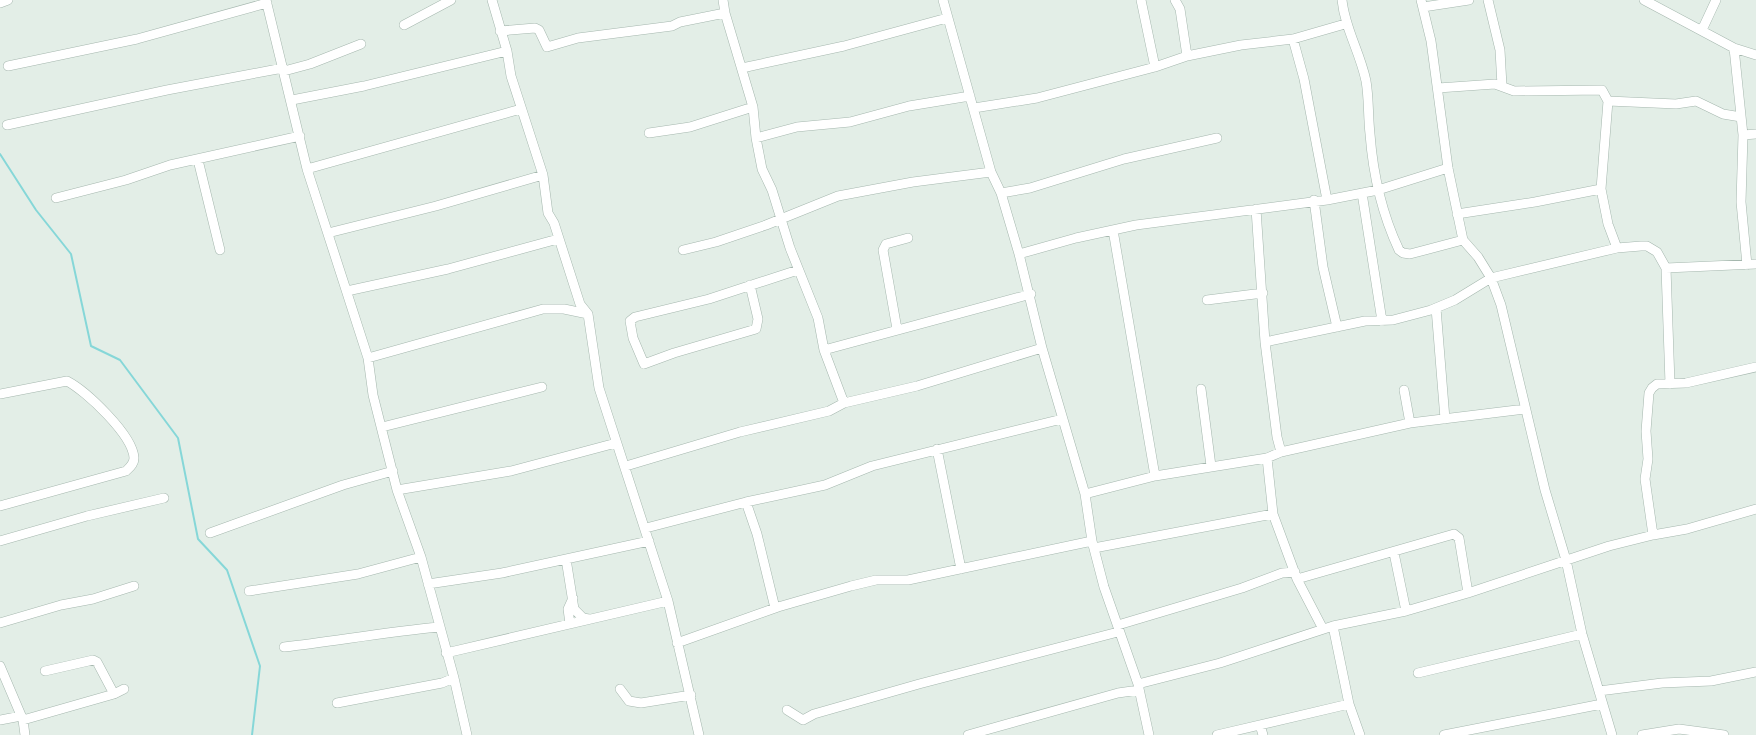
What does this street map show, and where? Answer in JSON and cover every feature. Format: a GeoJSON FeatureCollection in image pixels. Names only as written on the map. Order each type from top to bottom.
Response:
{"type":"FeatureCollection","features":[{"type":"Feature","properties":{"kind":"street"},"geometry":{"type":"LineString","coordinates":[[0,3],[8,0]]}},
{"type":"Feature","properties":{"kind":"street"},"geometry":{"type":"LineString","coordinates":[[404,25],[450,0]]}},
{"type":"Feature","properties":{"kind":"street"},"geometry":{"type":"LineString","coordinates":[[492,0],[507,51],[511,76],[543,175],[548,214],[554,223],[580,304],[588,314],[599,388],[616,442],[626,466],[668,601],[699,735]]}},
{"type":"Feature","properties":{"kind":"street"},"geometry":{"type":"LineString","coordinates":[[724,0],[725,14],[753,107],[762,169],[772,190],[780,220],[818,318],[824,350],[844,403]]}},
{"type":"Feature","properties":{"kind":"street"},"geometry":{"type":"LineString","coordinates":[[943,0],[991,172],[1001,193],[1020,254],[1031,294],[1042,348],[1085,494],[1093,544],[1104,587],[1138,687],[1149,735]]}},
{"type":"Feature","properties":{"kind":"street"},"geometry":{"type":"LineString","coordinates":[[1141,0],[1155,67]]}},
{"type":"Feature","properties":{"kind":"street"},"geometry":{"type":"LineString","coordinates":[[1175,0],[1180,9],[1187,56]]}},
{"type":"Feature","properties":{"kind":"street"},"geometry":{"type":"LineString","coordinates":[[1342,0],[1345,24],[1365,78],[1368,93],[1370,135],[1378,190],[1388,226],[1403,253],[1410,254],[1463,240]]}},
{"type":"Feature","properties":{"kind":"street"},"geometry":{"type":"LineString","coordinates":[[1469,0],[1422,4],[1438,88],[1448,168],[1463,240],[1472,248],[1491,278],[1501,305],[1545,490],[1566,560],[1582,634],[1612,735]]}},
{"type":"Feature","properties":{"kind":"street"},"geometry":{"type":"LineString","coordinates":[[1488,0],[1502,66],[1502,86]]}},
{"type":"Feature","properties":{"kind":"street"},"geometry":{"type":"LineString","coordinates":[[1644,0],[1734,48],[1756,55]]}},
{"type":"Feature","properties":{"kind":"street"},"geometry":{"type":"LineString","coordinates":[[1702,30],[1716,0]]}},
{"type":"Feature","properties":{"kind":"street"},"geometry":{"type":"LineString","coordinates":[[8,66],[137,39],[267,2],[307,169],[368,358],[373,395],[397,490],[421,557],[454,678],[467,735]]}},
{"type":"Feature","properties":{"kind":"street"},"geometry":{"type":"LineString","coordinates":[[500,31],[535,28],[539,30],[544,45],[553,46],[578,38],[672,26],[680,22],[725,14]]}},
{"type":"Feature","properties":{"kind":"street"},"geometry":{"type":"LineString","coordinates":[[742,68],[844,46],[947,18]]}},
{"type":"Feature","properties":{"kind":"street"},"geometry":{"type":"LineString","coordinates":[[974,108],[1038,98],[1155,67],[1187,56],[1241,45],[1293,39],[1345,24]]}},
{"type":"Feature","properties":{"kind":"street"},"geometry":{"type":"LineString","coordinates":[[1293,39],[1304,79],[1327,200]]}},
{"type":"Feature","properties":{"kind":"street"},"geometry":{"type":"LineString","coordinates":[[7,125],[167,90],[310,64],[361,44]]}},
{"type":"Feature","properties":{"kind":"street"},"geometry":{"type":"LineString","coordinates":[[1666,268],[1751,265],[1741,202],[1743,135],[1734,48]]}},
{"type":"Feature","properties":{"kind":"street"},"geometry":{"type":"LineString","coordinates":[[292,100],[364,86],[507,51]]}},
{"type":"Feature","properties":{"kind":"street"},"geometry":{"type":"LineString","coordinates":[[1438,88],[1495,84],[1511,91],[1602,90],[1608,101],[1601,189],[1608,224],[1617,248]]}},
{"type":"Feature","properties":{"kind":"street"},"geometry":{"type":"LineString","coordinates":[[756,138],[797,127],[850,122],[909,106],[970,96]]}},
{"type":"Feature","properties":{"kind":"street"},"geometry":{"type":"LineString","coordinates":[[1608,101],[1676,104],[1696,101],[1724,114],[1740,117]]}},
{"type":"Feature","properties":{"kind":"street"},"geometry":{"type":"LineString","coordinates":[[649,133],[690,127],[753,107]]}},
{"type":"Feature","properties":{"kind":"street"},"geometry":{"type":"LineString","coordinates":[[307,169],[521,109]]}},
{"type":"Feature","properties":{"kind":"street"},"geometry":{"type":"LineString","coordinates":[[1743,135],[1756,134]]}},
{"type":"Feature","properties":{"kind":"street"},"geometry":{"type":"LineString","coordinates":[[56,198],[126,180],[170,165],[300,136]]}},
{"type":"Feature","properties":{"kind":"street"},"geometry":{"type":"LineString","coordinates":[[1001,193],[1030,188],[1124,159],[1217,138]]}},
{"type":"Feature","properties":{"kind":"street"},"geometry":{"type":"LineString","coordinates":[[198,160],[220,250]]}},
{"type":"Feature","properties":{"kind":"street"},"geometry":{"type":"LineString","coordinates":[[1020,254],[1112,230],[1314,200],[1327,200],[1378,190],[1448,168]]}},
{"type":"Feature","properties":{"kind":"street"},"geometry":{"type":"LineString","coordinates":[[683,250],[716,242],[780,220],[838,196],[913,182],[991,172]]}},
{"type":"Feature","properties":{"kind":"street"},"geometry":{"type":"LineString","coordinates":[[328,233],[543,175]]}},
{"type":"Feature","properties":{"kind":"street"},"geometry":{"type":"LineString","coordinates":[[1457,214],[1535,202],[1601,189]]}},
{"type":"Feature","properties":{"kind":"street"},"geometry":{"type":"LineString","coordinates":[[1362,193],[1382,321]]}},
{"type":"Feature","properties":{"kind":"street"},"geometry":{"type":"LineString","coordinates":[[1314,200],[1323,267],[1337,326]]}},
{"type":"Feature","properties":{"kind":"street"},"geometry":{"type":"LineString","coordinates":[[1256,209],[1265,342],[1277,437],[1281,452]]}},
{"type":"Feature","properties":{"kind":"street"},"geometry":{"type":"LineString","coordinates":[[1112,230],[1155,476]]}},
{"type":"Feature","properties":{"kind":"street"},"geometry":{"type":"LineString","coordinates":[[897,329],[883,250],[886,244],[908,238]]}},
{"type":"Feature","properties":{"kind":"street"},"geometry":{"type":"LineString","coordinates":[[347,291],[448,269],[558,239]]}},
{"type":"Feature","properties":{"kind":"street"},"geometry":{"type":"LineString","coordinates":[[1265,342],[1337,326],[1374,320],[1382,321],[1436,308],[1479,287],[1491,278],[1617,248],[1647,246],[1658,252],[1666,268],[1670,384]]}},
{"type":"Feature","properties":{"kind":"street"},"geometry":{"type":"LineString","coordinates":[[750,285],[758,319],[756,329],[674,353],[644,364],[630,328],[630,321],[635,317],[709,299],[750,285],[798,270]]}},
{"type":"Feature","properties":{"kind":"street"},"geometry":{"type":"LineString","coordinates":[[1208,300],[1263,293]]}},
{"type":"Feature","properties":{"kind":"street"},"geometry":{"type":"LineString","coordinates":[[824,350],[1031,294]]}},
{"type":"Feature","properties":{"kind":"street"},"geometry":{"type":"LineString","coordinates":[[1436,308],[1446,419]]}},
{"type":"Feature","properties":{"kind":"street"},"geometry":{"type":"LineString","coordinates":[[368,358],[543,309],[564,309],[588,314]]}},
{"type":"Feature","properties":{"kind":"street"},"geometry":{"type":"LineString","coordinates":[[626,466],[740,432],[829,411],[844,403],[917,386],[1042,348]]}},
{"type":"Feature","properties":{"kind":"street"},"geometry":{"type":"LineString","coordinates":[[1653,535],[1645,479],[1648,459],[1646,431],[1649,394],[1652,388],[1657,384],[1686,383],[1756,367]]}},
{"type":"Feature","properties":{"kind":"street"},"geometry":{"type":"LineString","coordinates":[[0,394],[67,381],[91,399],[122,433],[134,458],[133,465],[126,470],[0,506]]}},
{"type":"Feature","properties":{"kind":"street"},"geometry":{"type":"LineString","coordinates":[[382,427],[542,388]]}},
{"type":"Feature","properties":{"kind":"street"},"geometry":{"type":"LineString","coordinates":[[1201,389],[1211,466]]}},
{"type":"Feature","properties":{"kind":"street"},"geometry":{"type":"LineString","coordinates":[[1404,390],[1410,423]]}},
{"type":"Feature","properties":{"kind":"street"},"geometry":{"type":"LineString","coordinates":[[1085,494],[1155,476],[1267,458],[1281,452],[1410,423],[1525,409]]}},
{"type":"Feature","properties":{"kind":"street"},"geometry":{"type":"LineString","coordinates":[[646,528],[746,502],[825,486],[872,466],[1062,420]]}},
{"type":"Feature","properties":{"kind":"street"},"geometry":{"type":"LineString","coordinates":[[397,490],[511,471],[616,442]]}},
{"type":"Feature","properties":{"kind":"street"},"geometry":{"type":"LineString","coordinates":[[937,449],[961,569]]}},
{"type":"Feature","properties":{"kind":"street"},"geometry":{"type":"LineString","coordinates":[[1267,458],[1274,514],[1296,575],[1323,629]]}},
{"type":"Feature","properties":{"kind":"street"},"geometry":{"type":"LineString","coordinates":[[210,533],[342,485],[393,471]]}},
{"type":"Feature","properties":{"kind":"street"},"geometry":{"type":"LineString","coordinates":[[0,541],[87,516],[164,498]]}},
{"type":"Feature","properties":{"kind":"street"},"geometry":{"type":"LineString","coordinates":[[746,502],[775,608]]}},
{"type":"Feature","properties":{"kind":"street"},"geometry":{"type":"LineString","coordinates":[[968,735],[1220,663],[1333,626],[1406,611],[1468,593],[1566,560],[1653,535],[1687,529],[1756,509]]}},
{"type":"Feature","properties":{"kind":"street"},"geometry":{"type":"LineString","coordinates":[[677,643],[775,608],[876,580],[908,580],[988,562],[1274,514]]}},
{"type":"Feature","properties":{"kind":"street"},"geometry":{"type":"LineString","coordinates":[[787,710],[802,720],[814,714],[1118,628],[1242,588],[1282,573],[1296,575],[1394,552],[1454,534],[1459,538],[1468,593]]}},
{"type":"Feature","properties":{"kind":"street"},"geometry":{"type":"LineString","coordinates":[[428,584],[502,573],[649,541]]}},
{"type":"Feature","properties":{"kind":"street"},"geometry":{"type":"LineString","coordinates":[[1394,552],[1406,611]]}},
{"type":"Feature","properties":{"kind":"street"},"geometry":{"type":"LineString","coordinates":[[250,590],[358,574],[421,557]]}},
{"type":"Feature","properties":{"kind":"street"},"geometry":{"type":"LineString","coordinates":[[566,559],[576,611],[583,618],[590,619]]}},
{"type":"Feature","properties":{"kind":"street"},"geometry":{"type":"LineString","coordinates":[[0,623],[61,605],[93,599],[134,586]]}},
{"type":"Feature","properties":{"kind":"street"},"geometry":{"type":"LineString","coordinates":[[570,624],[568,610],[573,598]]}},
{"type":"Feature","properties":{"kind":"street"},"geometry":{"type":"LineString","coordinates":[[446,653],[668,601]]}},
{"type":"Feature","properties":{"kind":"street"},"geometry":{"type":"LineString","coordinates":[[1333,626],[1349,704],[1360,735]]}},
{"type":"Feature","properties":{"kind":"street"},"geometry":{"type":"LineString","coordinates":[[284,647],[332,642],[357,636],[439,627]]}},
{"type":"Feature","properties":{"kind":"street"},"geometry":{"type":"LineString","coordinates":[[1418,673],[1582,634]]}},
{"type":"Feature","properties":{"kind":"street"},"geometry":{"type":"LineString","coordinates":[[45,671],[93,660],[114,694]]}},
{"type":"Feature","properties":{"kind":"street"},"geometry":{"type":"LineString","coordinates":[[0,666],[22,718],[25,735]]}},
{"type":"Feature","properties":{"kind":"street"},"geometry":{"type":"LineString","coordinates":[[1599,691],[1662,683],[1711,681],[1756,672]]}},
{"type":"Feature","properties":{"kind":"street"},"geometry":{"type":"LineString","coordinates":[[337,703],[442,683],[454,678]]}},
{"type":"Feature","properties":{"kind":"street"},"geometry":{"type":"LineString","coordinates":[[0,720],[22,718],[114,694],[124,689]]}},
{"type":"Feature","properties":{"kind":"street"},"geometry":{"type":"LineString","coordinates":[[620,689],[629,701],[641,703],[691,695]]}},
{"type":"Feature","properties":{"kind":"street"},"geometry":{"type":"LineString","coordinates":[[1218,735],[1349,704]]}},
{"type":"Feature","properties":{"kind":"street"},"geometry":{"type":"LineString","coordinates":[[1444,735],[1602,704]]}},
{"type":"Feature","properties":{"kind":"street"},"geometry":{"type":"LineString","coordinates":[[1260,724],[1263,735]]}},
{"type":"Feature","properties":{"kind":"street"},"geometry":{"type":"LineString","coordinates":[[1642,735],[1679,728],[1724,735]]}},
{"type":"Feature","properties":{"kind":"waterway"},"geometry":{"type":"LineString","coordinates":[[0,154],[36,210],[71,254],[91,346],[120,360],[178,438],[198,539],[227,570],[260,666],[252,735]]}}]}
